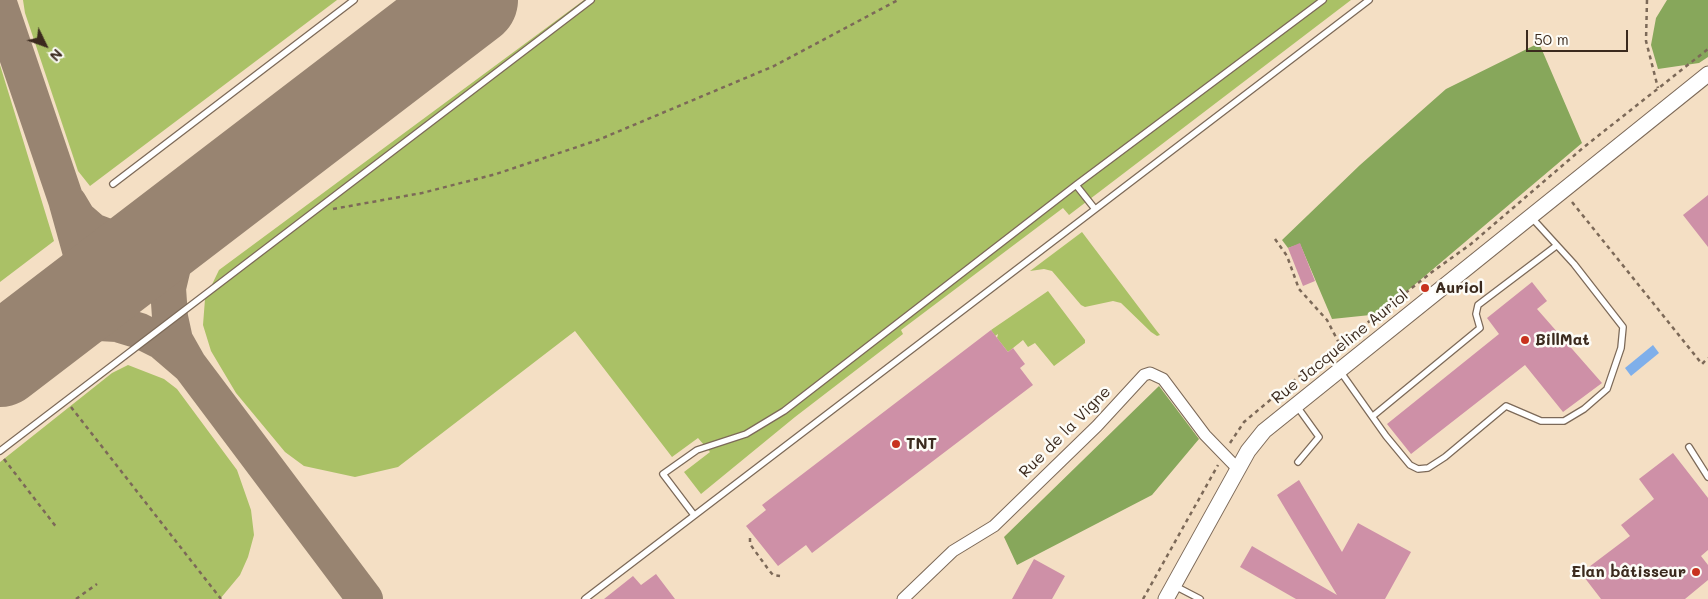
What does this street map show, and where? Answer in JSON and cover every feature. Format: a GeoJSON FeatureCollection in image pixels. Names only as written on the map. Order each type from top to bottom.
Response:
{"type":"FeatureCollection","features":[{"type":"Feature","properties":{"kind":"street","name":"Rue Jacqueline Auriol"},"geometry":{"type":"LineString","coordinates":[[1166,599],[1248,451],[1264,431],[1708,74]]}},
{"type":"Feature","properties":{"kind":"street","name":"Rue de la Vigne"},"geometry":{"type":"LineString","coordinates":[[903,599],[953,551],[994,526],[1098,426],[1144,375],[1157,375],[1163,379],[1205,435],[1238,469]]}},
{"type":"Feature","properties":{"kind":"lane"},"geometry":{"type":"LineString","coordinates":[[113,184],[354,0]]}},
{"type":"Feature","properties":{"kind":"lane"},"geometry":{"type":"LineString","coordinates":[[0,451],[591,0]]}},
{"type":"Feature","properties":{"kind":"lane"},"geometry":{"type":"LineString","coordinates":[[694,516],[663,474],[697,450],[746,434],[784,412],[1076,185],[1324,0]]}},
{"type":"Feature","properties":{"kind":"lane"},"geometry":{"type":"LineString","coordinates":[[585,599],[1369,0]]}},
{"type":"Feature","properties":{"kind":"lane"},"geometry":{"type":"LineString","coordinates":[[1076,185],[1095,209]]}},
{"type":"Feature","properties":{"kind":"lane"},"geometry":{"type":"LineString","coordinates":[[1340,371],[1386,436],[1410,465],[1418,469],[1428,468],[1506,406],[1541,421],[1564,420],[1584,409],[1607,389],[1621,348],[1623,327],[1574,264],[1530,217]]}},
{"type":"Feature","properties":{"kind":"lane"},"geometry":{"type":"LineString","coordinates":[[1373,416],[1480,328],[1476,314],[1478,305],[1556,246]]}},
{"type":"Feature","properties":{"kind":"lane"},"geometry":{"type":"LineString","coordinates":[[1296,405],[1319,437],[1298,462]]}},
{"type":"Feature","properties":{"kind":"lane"},"geometry":{"type":"LineString","coordinates":[[1689,447],[1708,477]]}},
{"type":"Feature","properties":{"kind":"lane"},"geometry":{"type":"LineString","coordinates":[[1173,585],[1200,599]]}},
{"type":"Feature","properties":{"kind":"path"},"geometry":{"type":"LineString","coordinates":[[312,213],[422,193],[496,174],[598,140],[774,66],[898,0]]}},
{"type":"Feature","properties":{"kind":"path"},"geometry":{"type":"LineString","coordinates":[[1647,0],[1646,41],[1658,88]]}},
{"type":"Feature","properties":{"kind":"path"},"geometry":{"type":"LineString","coordinates":[[1563,191],[1702,364],[1708,358]]}},
{"type":"Feature","properties":{"kind":"path"},"geometry":{"type":"LineString","coordinates":[[1275,239],[1287,256],[1299,289],[1327,320],[1340,345]]}},
{"type":"Feature","properties":{"kind":"path"},"geometry":{"type":"LineString","coordinates":[[66,401],[221,599]]}},
{"type":"Feature","properties":{"kind":"path"},"geometry":{"type":"LineString","coordinates":[[4,459],[57,528]]}},
{"type":"Feature","properties":{"kind":"path"},"geometry":{"type":"LineString","coordinates":[[750,538],[750,544],[768,569],[773,575],[780,576]]}},
{"type":"Feature","properties":{"kind":"path"},"geometry":{"type":"LineString","coordinates":[[76,599],[97,584]]}},
{"type":"Feature","properties":{"kind":"green space"},"geometry":{"type":"Polygon","coordinates":[[[23,0],[337,0],[90,186],[78,171],[25,13],[23,0]]]}},
{"type":"Feature","properties":{"kind":"green space"},"geometry":{"type":"Polygon","coordinates":[[[584,0],[1351,0],[1069,215],[1063,208],[901,330],[903,334],[795,417],[701,494],[684,472],[710,452],[698,438],[672,457],[575,331],[398,467],[355,477],[304,466],[285,452],[236,393],[211,351],[203,325],[205,299],[219,270],[584,0]]]}},
{"type":"Feature","properties":{"kind":"green space"},"geometry":{"type":"Polygon","coordinates":[[[1667,0],[1708,0],[1708,57],[1699,63],[1658,69],[1651,45],[1656,18],[1667,0]]]}},
{"type":"Feature","properties":{"kind":"green space"},"geometry":{"type":"Polygon","coordinates":[[[1539,43],[1582,143],[1380,314],[1332,319],[1300,244],[1288,248],[1282,240],[1360,165],[1446,89],[1539,43]]]}},
{"type":"Feature","properties":{"kind":"green space"},"geometry":{"type":"Polygon","coordinates":[[[0,65],[54,241],[0,282],[0,65]]]}},
{"type":"Feature","properties":{"kind":"green space"},"geometry":{"type":"Polygon","coordinates":[[[1082,232],[1160,335],[1157,336],[1151,332],[1121,303],[1113,301],[1085,307],[1081,305],[1052,271],[1044,269],[1030,271],[1082,232]]]}},
{"type":"Feature","properties":{"kind":"green space"},"geometry":{"type":"Polygon","coordinates":[[[1048,291],[1085,340],[1085,343],[1054,366],[1035,343],[1028,347],[1023,340],[1008,352],[997,338],[998,334],[995,336],[991,330],[1048,291]]]}},
{"type":"Feature","properties":{"kind":"green space"},"geometry":{"type":"Polygon","coordinates":[[[128,365],[164,379],[177,389],[237,470],[251,510],[254,535],[248,557],[240,575],[220,599],[0,599],[0,462],[112,373],[128,365]]]}},
{"type":"Feature","properties":{"kind":"green space"},"geometry":{"type":"Polygon","coordinates":[[[1159,386],[1199,439],[1152,495],[1017,565],[1004,537],[1159,386]]]}},
{"type":"Feature","properties":{"kind":"water"},"geometry":{"type":"Polygon","coordinates":[[[1653,345],[1659,353],[1631,376],[1625,368],[1653,345]]]}},
{"type":"Feature","properties":{"kind":"building"},"geometry":{"type":"Polygon","coordinates":[[[1708,195],[1708,247],[1683,215],[1708,195]]]}},
{"type":"Feature","properties":{"kind":"building"},"geometry":{"type":"Polygon","coordinates":[[[1300,243],[1315,281],[1303,286],[1288,248],[1300,243]]]}},
{"type":"Feature","properties":{"kind":"building"},"geometry":{"type":"Polygon","coordinates":[[[1532,282],[1547,301],[1537,309],[1602,383],[1563,412],[1525,365],[1411,454],[1387,424],[1499,334],[1487,318],[1532,282]]]}},
{"type":"Feature","properties":{"kind":"building","name":"TNT"},"geometry":{"type":"Polygon","coordinates":[[[991,330],[1008,352],[1013,348],[1025,364],[1020,368],[1033,385],[812,553],[806,545],[778,566],[746,526],[766,510],[762,505],[991,330]]]}},
{"type":"Feature","properties":{"kind":"building"},"geometry":{"type":"Polygon","coordinates":[[[1673,453],[1708,498],[1708,550],[1701,556],[1708,565],[1708,580],[1685,599],[1601,599],[1581,573],[1630,536],[1621,525],[1654,499],[1639,479],[1673,453]]]}},
{"type":"Feature","properties":{"kind":"building"},"geometry":{"type":"Polygon","coordinates":[[[1299,480],[1342,552],[1358,523],[1411,552],[1385,599],[1296,599],[1240,567],[1252,546],[1337,595],[1277,495],[1299,480]]]}},
{"type":"Feature","properties":{"kind":"building"},"geometry":{"type":"Polygon","coordinates":[[[1034,559],[1065,576],[1052,599],[1012,599],[1034,559]]]}},
{"type":"Feature","properties":{"kind":"building"},"geometry":{"type":"Polygon","coordinates":[[[656,574],[675,599],[604,599],[633,576],[641,585],[656,574]]]}},
{"type":"Feature","properties":{"kind":"taxiway"},"geometry":{"type":"LineString","coordinates":[[0,6],[66,200],[81,254],[77,285],[66,305],[32,334]]}},
{"type":"Feature","properties":{"kind":"taxiway"},"geometry":{"type":"LineString","coordinates":[[188,363],[175,340],[170,317],[168,288],[177,250],[187,230],[200,213],[276,149]]}},
{"type":"Feature","properties":{"kind":"taxiway"},"geometry":{"type":"LineString","coordinates":[[69,203],[78,218],[93,231],[114,239],[137,241],[157,235],[196,208]]}},
{"type":"Feature","properties":{"kind":"taxiway"},"geometry":{"type":"LineString","coordinates":[[17,346],[67,326],[99,323],[117,324],[140,331],[162,342],[190,366],[365,599]]}},
{"type":"Feature","properties":{"kind":"runway"},"geometry":{"type":"LineString","coordinates":[[0,361],[472,0]]}},
{"type":"Feature","properties":{"kind":"place","name":"Auriol"},"geometry":{"type":"Point","coordinates":[1425,288]}},
{"type":"Feature","properties":{"kind":"place","name":"BillMat"},"geometry":{"type":"Point","coordinates":[1525,340]}},
{"type":"Feature","properties":{"kind":"place","name":"TNT"},"geometry":{"type":"Point","coordinates":[896,444]}},
{"type":"Feature","properties":{"kind":"place","name":"Elan bâtisseur"},"geometry":{"type":"Point","coordinates":[1696,572]}}]}
